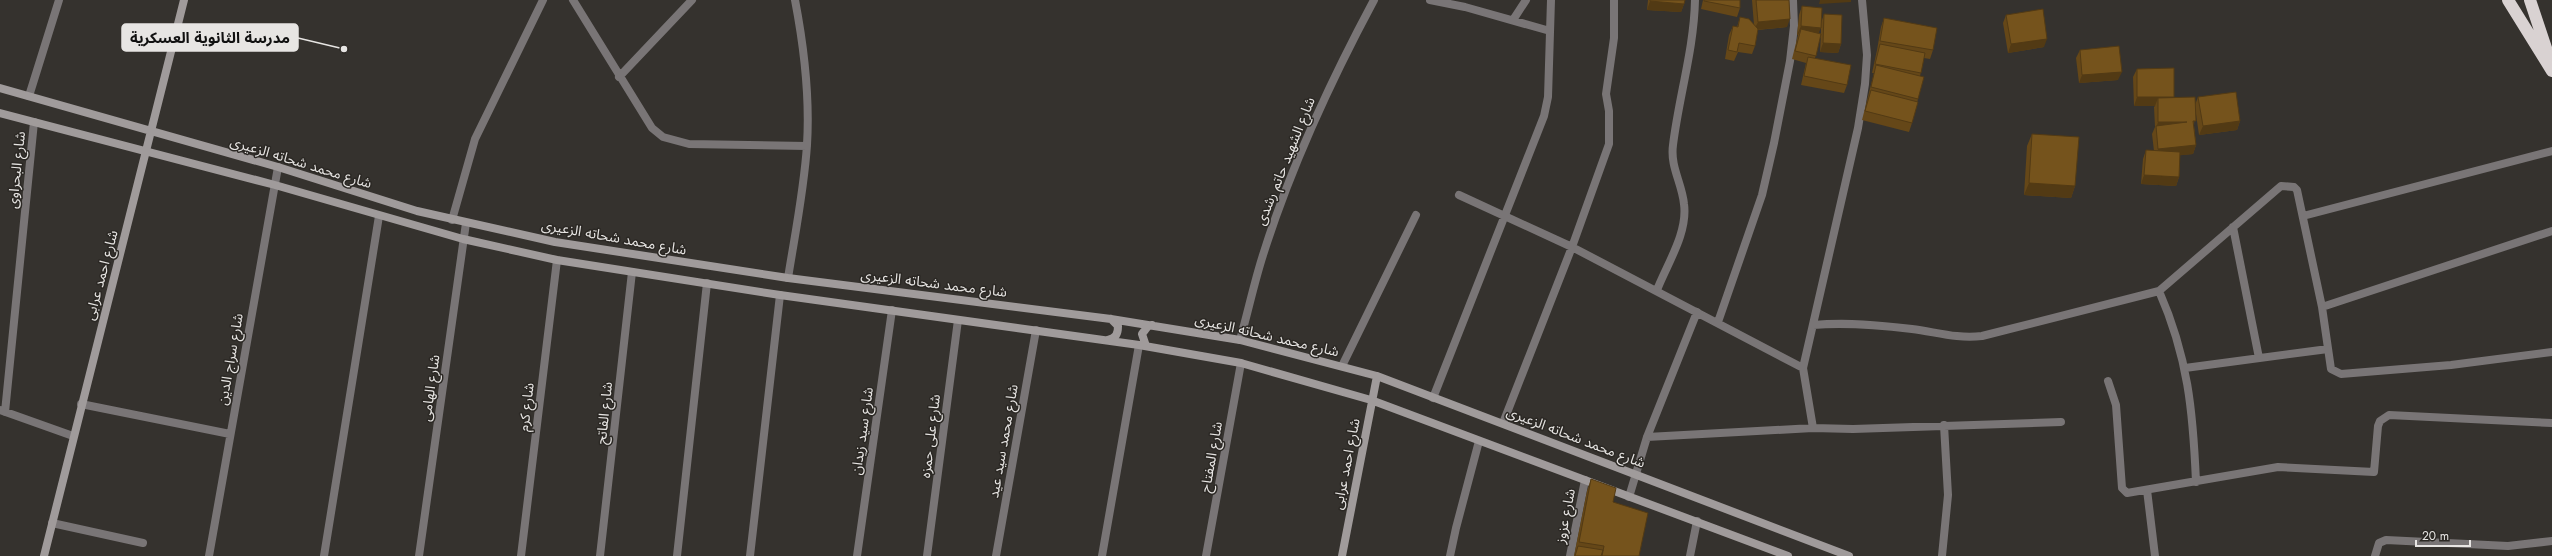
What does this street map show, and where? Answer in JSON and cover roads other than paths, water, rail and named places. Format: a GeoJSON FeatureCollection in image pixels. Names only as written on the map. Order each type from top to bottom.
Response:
{"type":"FeatureCollection","features":[{"type":"Feature","properties":{"kind":"highway"},"geometry":{"type":"LineString","coordinates":[[2508,0],[2552,71]]}},
{"type":"Feature","properties":{"kind":"highway"},"geometry":{"type":"LineString","coordinates":[[2530,0],[2552,65]]}},
{"type":"Feature","properties":{"kind":"street"},"geometry":{"type":"LineString","coordinates":[[29,96],[59,0]]}},
{"type":"Feature","properties":{"kind":"street"},"geometry":{"type":"LineString","coordinates":[[452,220],[475,139],[543,0]]}},
{"type":"Feature","properties":{"kind":"street"},"geometry":{"type":"LineString","coordinates":[[572,0],[652,128],[663,137],[676,142],[807,146]]}},
{"type":"Feature","properties":{"kind":"street"},"geometry":{"type":"LineString","coordinates":[[619,77],[692,0]]}},
{"type":"Feature","properties":{"kind":"street"},"geometry":{"type":"LineString","coordinates":[[788,278],[807,146],[805,69],[794,0]]}},
{"type":"Feature","properties":{"kind":"street","name":"شارع الشهيد حاتم رشدى"},"geometry":{"type":"LineString","coordinates":[[1240,340],[1262,255],[1296,165],[1334,77],[1374,0]]}},
{"type":"Feature","properties":{"kind":"street"},"geometry":{"type":"LineString","coordinates":[[1430,0],[1550,31]]}},
{"type":"Feature","properties":{"kind":"street"},"geometry":{"type":"LineString","coordinates":[[1512,20],[1526,0]]}},
{"type":"Feature","properties":{"kind":"street"},"geometry":{"type":"LineString","coordinates":[[1433,398],[1544,116],[1548,97],[1551,0]]}},
{"type":"Feature","properties":{"kind":"street"},"geometry":{"type":"LineString","coordinates":[[1503,423],[1572,247],[1609,144],[1609,111],[1606,94],[1614,38],[1614,0]]}},
{"type":"Feature","properties":{"kind":"street"},"geometry":{"type":"LineString","coordinates":[[1657,290],[1682,231],[1685,214],[1684,202],[1672,157],[1689,58],[1695,0]]}},
{"type":"Feature","properties":{"kind":"street"},"geometry":{"type":"LineString","coordinates":[[1718,322],[1762,194],[1774,143],[1790,61],[1794,26],[1793,0]]}},
{"type":"Feature","properties":{"kind":"street"},"geometry":{"type":"LineString","coordinates":[[1813,428],[1803,368],[1858,128],[1866,84],[1866,55],[1862,0]]}},
{"type":"Feature","properties":{"kind":"street","name":"شارع احمد عرابى"},"geometry":{"type":"LineString","coordinates":[[44,556],[81,404],[153,131],[183,1]]}},
{"type":"Feature","properties":{"kind":"street","name":"شارع محمد شحاته الزعيرى"},"geometry":{"type":"LineString","coordinates":[[0,88],[278,167],[373,198],[452,220],[555,242],[788,278],[1111,319],[1240,340],[1377,376],[1635,473],[1849,556]]}},
{"type":"Feature","properties":{"kind":"street","name":"شارع محمد شحاته الزعيرى"},"geometry":{"type":"LineString","coordinates":[[0,113],[275,184],[379,216],[463,239],[557,260],[780,295],[1142,345],[1241,363],[1372,400],[1788,556]]}},
{"type":"Feature","properties":{"kind":"street","name":"شارع البحراوى"},"geometry":{"type":"LineString","coordinates":[[3,411],[34,122]]}},
{"type":"Feature","properties":{"kind":"street"},"geometry":{"type":"LineString","coordinates":[[2303,216],[2552,151]]}},
{"type":"Feature","properties":{"kind":"street","name":"شارع سراج الدين"},"geometry":{"type":"LineString","coordinates":[[209,556],[278,167]]}},
{"type":"Feature","properties":{"kind":"street"},"geometry":{"type":"LineString","coordinates":[[1813,325],[1844,323],[1873,324],[1965,338],[1982,336],[2159,291],[2281,186],[2294,187],[2297,190],[2322,307],[2331,370],[2341,374],[2452,365],[2552,352]]}},
{"type":"Feature","properties":{"kind":"street"},"geometry":{"type":"LineString","coordinates":[[1459,195],[1572,247],[1657,290],[1803,368]]}},
{"type":"Feature","properties":{"kind":"street"},"geometry":{"type":"LineString","coordinates":[[1342,366],[1416,215]]}},
{"type":"Feature","properties":{"kind":"street"},"geometry":{"type":"LineString","coordinates":[[324,556],[379,216]]}},
{"type":"Feature","properties":{"kind":"street","name":"شارع الهامى"},"geometry":{"type":"LineString","coordinates":[[419,556],[466,223]]}},
{"type":"Feature","properties":{"kind":"street"},"geometry":{"type":"LineString","coordinates":[[2233,227],[2259,358]]}},
{"type":"Feature","properties":{"kind":"street"},"geometry":{"type":"LineString","coordinates":[[2322,307],[2552,231]]}},
{"type":"Feature","properties":{"kind":"street","name":"شارع كرم"},"geometry":{"type":"LineString","coordinates":[[521,556],[557,260]]}},
{"type":"Feature","properties":{"kind":"street","name":"شارع الفاتح"},"geometry":{"type":"LineString","coordinates":[[600,556],[632,272]]}},
{"type":"Feature","properties":{"kind":"street"},"geometry":{"type":"LineString","coordinates":[[677,556],[707,283]]}},
{"type":"Feature","properties":{"kind":"street"},"geometry":{"type":"LineString","coordinates":[[2159,291],[2170,314],[2185,368],[2193,410],[2196,482]]}},
{"type":"Feature","properties":{"kind":"street"},"geometry":{"type":"LineString","coordinates":[[750,556],[780,295]]}},
{"type":"Feature","properties":{"kind":"street","name":"شارع سيد زيدان"},"geometry":{"type":"LineString","coordinates":[[857,556],[892,310]]}},
{"type":"Feature","properties":{"kind":"street"},"geometry":{"type":"LineString","coordinates":[[1629,497],[1647,437],[1697,312]]}},
{"type":"Feature","properties":{"kind":"street"},"geometry":{"type":"LineString","coordinates":[[1108,340],[1116,336],[1118,332],[1118,326],[1111,319]]}},
{"type":"Feature","properties":{"kind":"street","name":"شارع على حمزه"},"geometry":{"type":"LineString","coordinates":[[927,556],[958,320]]}},
{"type":"Feature","properties":{"kind":"street"},"geometry":{"type":"LineString","coordinates":[[1102,556],[1142,345],[1142,334],[1144,329],[1152,325]]}},
{"type":"Feature","properties":{"kind":"street","name":"شارع محمد سيد عيد"},"geometry":{"type":"LineString","coordinates":[[996,556],[1036,330]]}},
{"type":"Feature","properties":{"kind":"street"},"geometry":{"type":"LineString","coordinates":[[2185,368],[2328,349]]}},
{"type":"Feature","properties":{"kind":"street","name":"شارع المفتاح"},"geometry":{"type":"LineString","coordinates":[[1206,556],[1241,363]]}},
{"type":"Feature","properties":{"kind":"street","name":"شارع احمد عرابى"},"geometry":{"type":"LineString","coordinates":[[1342,556],[1377,376]]}},
{"type":"Feature","properties":{"kind":"street"},"geometry":{"type":"LineString","coordinates":[[2108,381],[2116,405],[2122,488],[2127,493],[2196,482],[2245,471],[2278,467],[2374,472],[2378,426],[2380,421],[2389,415],[2552,423]]}},
{"type":"Feature","properties":{"kind":"street"},"geometry":{"type":"LineString","coordinates":[[81,404],[230,434]]}},
{"type":"Feature","properties":{"kind":"street"},"geometry":{"type":"LineString","coordinates":[[3,411],[73,436]]}},
{"type":"Feature","properties":{"kind":"street"},"geometry":{"type":"LineString","coordinates":[[1647,437],[1813,428],[1853,429],[2061,422]]}},
{"type":"Feature","properties":{"kind":"street"},"geometry":{"type":"LineString","coordinates":[[1942,556],[1948,495],[1944,425]]}},
{"type":"Feature","properties":{"kind":"street"},"geometry":{"type":"LineString","coordinates":[[1450,556],[1479,441]]}},
{"type":"Feature","properties":{"kind":"street","name":"شارع عزوز"},"geometry":{"type":"LineString","coordinates":[[1570,556],[1585,480]]}},
{"type":"Feature","properties":{"kind":"street"},"geometry":{"type":"LineString","coordinates":[[2148,490],[2155,556]]}},
{"type":"Feature","properties":{"kind":"street"},"geometry":{"type":"LineString","coordinates":[[1690,556],[1697,521]]}},
{"type":"Feature","properties":{"kind":"street"},"geometry":{"type":"LineString","coordinates":[[52,523],[143,543]]}},
{"type":"Feature","properties":{"kind":"street"},"geometry":{"type":"LineString","coordinates":[[2375,556],[2379,543],[2386,540],[2508,546],[2552,541]]}},
{"type":"Feature","properties":{"kind":"place","name":"مدرسة الثانوية العسكرية"},"geometry":{"type":"Point","coordinates":[344,49]}}]}
